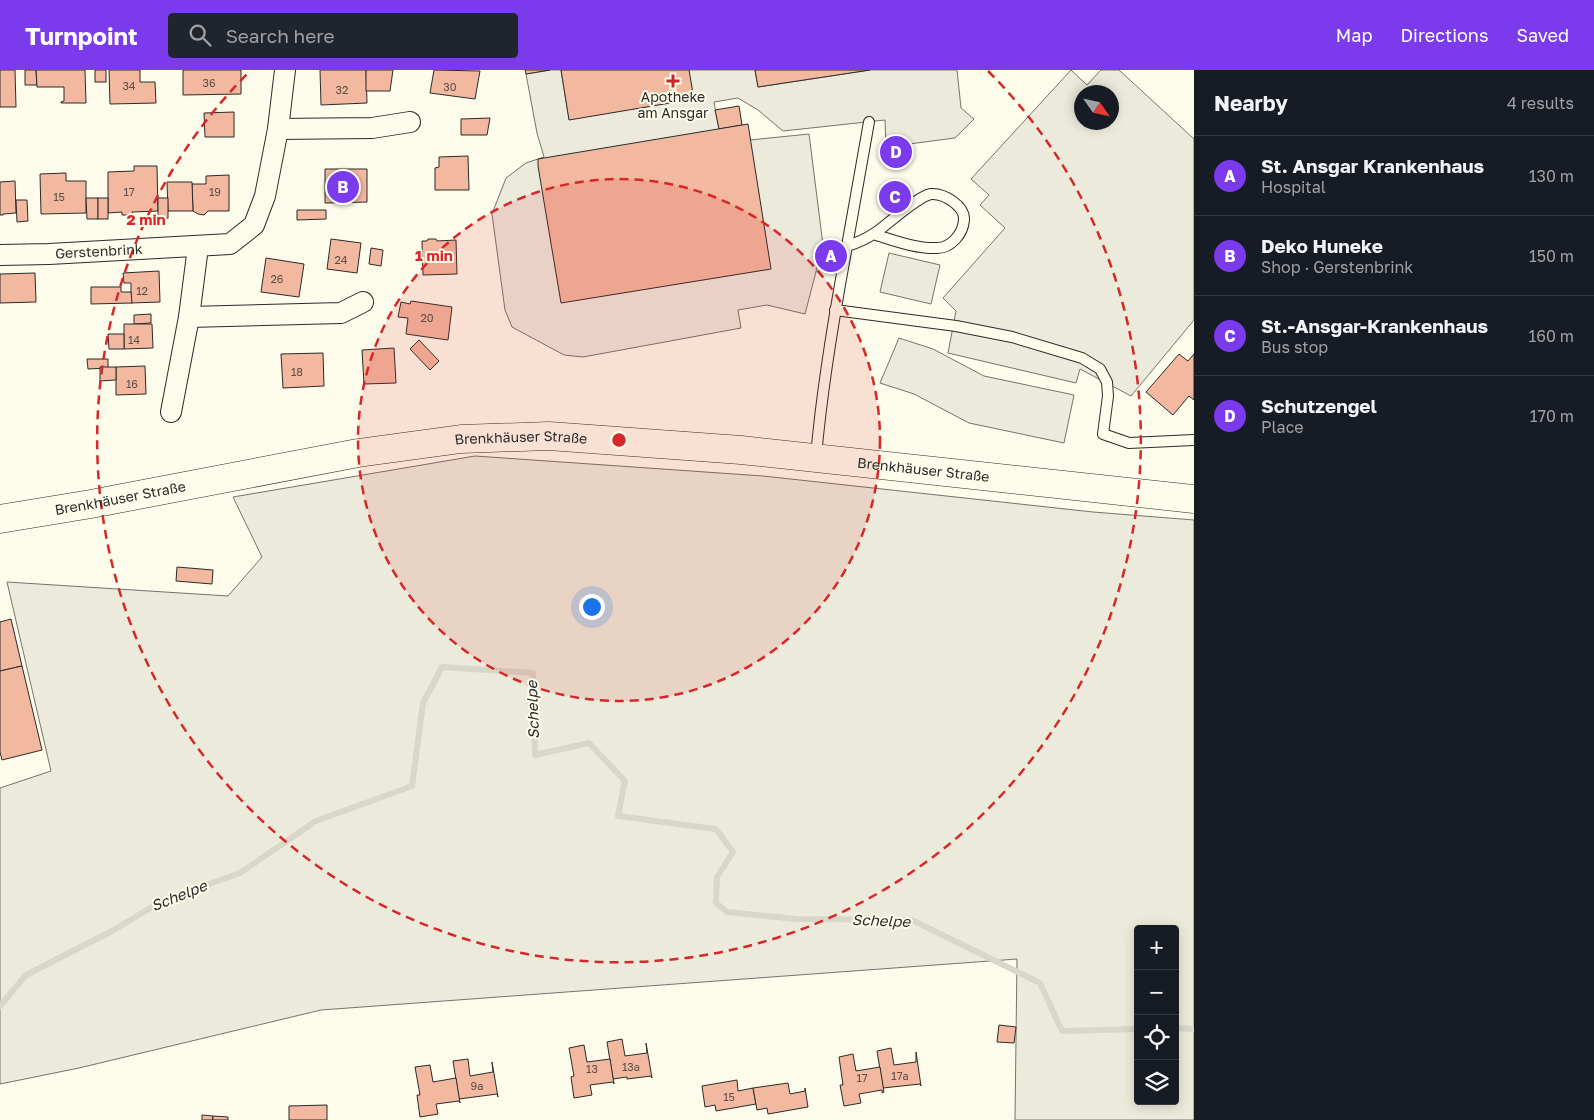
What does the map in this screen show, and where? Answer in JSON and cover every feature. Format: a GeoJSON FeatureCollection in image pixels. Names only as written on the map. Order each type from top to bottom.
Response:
{"type":"FeatureCollection","features":[{"type":"Feature","properties":{"kind":"main road","name":"Brenkhäuser Straße"},"geometry":{"type":"LineString","coordinates":[[0,519],[91,504],[358,453],[461,439],[549,436],[741,450],[1194,498]]}},
{"type":"Feature","properties":{"kind":"street","name":"Gerstenbrink"},"geometry":{"type":"LineString","coordinates":[[0,254],[198,247],[230,244],[254,225],[265,196],[278,129],[285,70]]}},
{"type":"Feature","properties":{"kind":"street"},"geometry":{"type":"LineString","coordinates":[[278,129],[372,128],[410,122]]}},
{"type":"Feature","properties":{"kind":"street"},"geometry":{"type":"LineString","coordinates":[[171,412],[189,318],[198,247]]}},
{"type":"Feature","properties":{"kind":"street"},"geometry":{"type":"LineString","coordinates":[[189,318],[341,312],[363,302]]}},
{"type":"Feature","properties":{"kind":"lane"},"geometry":{"type":"LineString","coordinates":[[816,458],[818,427],[835,310],[868,122]]}},
{"type":"Feature","properties":{"kind":"lane"},"geometry":{"type":"LineString","coordinates":[[847,246],[873,234],[918,200],[930,194],[941,195],[955,203],[962,210],[965,219],[954,241],[937,248],[918,246],[873,234]]}},
{"type":"Feature","properties":{"kind":"lane"},"geometry":{"type":"LineString","coordinates":[[835,310],[956,326],[1012,336],[1082,358],[1100,369],[1107,382],[1108,396],[1103,434],[1129,443],[1194,440]]}},
{"type":"Feature","properties":{"kind":"shaded area"},"geometry":{"type":"Polygon","coordinates":[[[561,70],[569,119],[689,70],[755,70],[758,87],[870,70],[957,70],[961,108],[974,119],[955,138],[886,147],[885,120],[783,131],[758,110],[738,98],[714,102],[719,129],[750,140],[809,134],[823,245],[805,314],[767,305],[738,310],[741,328],[583,357],[564,355],[512,327],[505,310],[492,214],[506,178],[526,163],[544,157],[537,133],[526,74],[561,70]]]}},
{"type":"Feature","properties":{"kind":"shaded area"},"geometry":{"type":"Polygon","coordinates":[[[1071,70],[1087,85],[1101,70],[1119,70],[1194,139],[1194,320],[1131,396],[1080,369],[1076,383],[948,353],[956,311],[943,298],[1005,228],[980,205],[989,195],[971,179],[1071,70]]]}},
{"type":"Feature","properties":{"kind":"shaded area"},"geometry":{"type":"Polygon","coordinates":[[[889,253],[940,265],[931,304],[880,292],[889,253]]]}},
{"type":"Feature","properties":{"kind":"shaded area"},"geometry":{"type":"Polygon","coordinates":[[[899,338],[933,349],[984,376],[1074,395],[1064,443],[969,423],[914,394],[880,383],[899,338]]]}},
{"type":"Feature","properties":{"kind":"shaded area"},"geometry":{"type":"Polygon","coordinates":[[[475,456],[763,476],[1093,512],[1194,520],[1194,1120],[1015,1120],[1017,959],[321,1010],[79,1068],[0,1084],[0,788],[51,771],[7,582],[228,596],[262,557],[233,497],[475,456]]]}},
{"type":"Feature","properties":{"kind":"building"},"geometry":{"type":"Polygon","coordinates":[[[0,70],[15,70],[16,107],[0,107],[0,70]]]}},
{"type":"Feature","properties":{"kind":"building"},"geometry":{"type":"Polygon","coordinates":[[[25,70],[36,70],[37,85],[25,85],[25,70]]]}},
{"type":"Feature","properties":{"kind":"building"},"geometry":{"type":"Polygon","coordinates":[[[36,70],[85,70],[86,103],[61,103],[64,101],[64,87],[37,87],[36,70]]]}},
{"type":"Feature","properties":{"kind":"building"},"geometry":{"type":"Polygon","coordinates":[[[95,70],[106,70],[106,82],[95,82],[95,70]]]}},
{"type":"Feature","properties":{"kind":"building"},"geometry":{"type":"Polygon","coordinates":[[[109,70],[140,70],[140,82],[155,82],[156,103],[110,104],[109,70]]]}},
{"type":"Feature","properties":{"kind":"building"},"geometry":{"type":"Polygon","coordinates":[[[183,70],[241,70],[241,94],[183,95],[183,70]]]}},
{"type":"Feature","properties":{"kind":"building"},"geometry":{"type":"Polygon","coordinates":[[[320,70],[366,70],[367,103],[321,105],[320,70]]]}},
{"type":"Feature","properties":{"kind":"building"},"geometry":{"type":"Polygon","coordinates":[[[366,70],[393,70],[390,91],[366,91],[366,70]]]}},
{"type":"Feature","properties":{"kind":"building"},"geometry":{"type":"Polygon","coordinates":[[[434,70],[480,71],[475,99],[430,93],[434,70]]]}},
{"type":"Feature","properties":{"kind":"building"},"geometry":{"type":"Polygon","coordinates":[[[525,70],[550,70],[526,74],[525,70]]]}},
{"type":"Feature","properties":{"kind":"building"},"geometry":{"type":"Polygon","coordinates":[[[561,70],[689,70],[694,99],[569,120],[561,70]]]}},
{"type":"Feature","properties":{"kind":"building"},"geometry":{"type":"Polygon","coordinates":[[[755,70],[870,70],[758,87],[755,70]]]}},
{"type":"Feature","properties":{"kind":"building"},"geometry":{"type":"Polygon","coordinates":[[[739,106],[742,125],[719,129],[715,110],[739,106]]]}},
{"type":"Feature","properties":{"kind":"building"},"geometry":{"type":"Polygon","coordinates":[[[234,112],[234,137],[205,137],[204,113],[234,112]]]}},
{"type":"Feature","properties":{"kind":"building"},"geometry":{"type":"Polygon","coordinates":[[[490,118],[487,135],[461,135],[461,119],[490,118]]]}},
{"type":"Feature","properties":{"kind":"building"},"geometry":{"type":"Polygon","coordinates":[[[748,124],[771,269],[561,303],[538,159],[748,124]]]}},
{"type":"Feature","properties":{"kind":"building"},"geometry":{"type":"Polygon","coordinates":[[[468,156],[469,190],[435,190],[435,168],[439,167],[439,157],[468,156]]]}},
{"type":"Feature","properties":{"kind":"building"},"geometry":{"type":"Polygon","coordinates":[[[134,166],[157,166],[158,211],[132,212],[133,215],[122,215],[122,212],[108,213],[108,172],[134,171],[134,166]]]}},
{"type":"Feature","properties":{"kind":"building"},"geometry":{"type":"Polygon","coordinates":[[[325,169],[367,169],[367,202],[325,203],[325,169]]]}},
{"type":"Feature","properties":{"kind":"building"},"geometry":{"type":"Polygon","coordinates":[[[66,173],[66,181],[86,181],[86,213],[41,214],[40,174],[66,173]]]}},
{"type":"Feature","properties":{"kind":"building"},"geometry":{"type":"Polygon","coordinates":[[[229,175],[229,211],[208,211],[204,215],[193,211],[192,184],[206,184],[206,176],[229,175]]]}},
{"type":"Feature","properties":{"kind":"building"},"geometry":{"type":"Polygon","coordinates":[[[15,181],[16,213],[0,215],[0,182],[15,181]]]}},
{"type":"Feature","properties":{"kind":"building"},"geometry":{"type":"Polygon","coordinates":[[[167,182],[192,182],[193,211],[168,211],[167,182]]]}},
{"type":"Feature","properties":{"kind":"building"},"geometry":{"type":"Polygon","coordinates":[[[86,198],[98,198],[98,219],[87,219],[86,198]]]}},
{"type":"Feature","properties":{"kind":"building"},"geometry":{"type":"Polygon","coordinates":[[[98,198],[108,198],[108,219],[98,219],[98,198]]]}},
{"type":"Feature","properties":{"kind":"building"},"geometry":{"type":"Polygon","coordinates":[[[158,198],[168,198],[168,218],[158,218],[158,198]]]}},
{"type":"Feature","properties":{"kind":"building"},"geometry":{"type":"Polygon","coordinates":[[[16,200],[27,200],[28,221],[17,222],[16,200]]]}},
{"type":"Feature","properties":{"kind":"building"},"geometry":{"type":"Polygon","coordinates":[[[297,210],[326,210],[326,219],[297,220],[297,210]]]}},
{"type":"Feature","properties":{"kind":"building"},"geometry":{"type":"Polygon","coordinates":[[[331,239],[361,243],[357,273],[327,269],[331,239]]]}},
{"type":"Feature","properties":{"kind":"building"},"geometry":{"type":"Polygon","coordinates":[[[428,239],[436,239],[437,241],[456,240],[457,274],[423,275],[422,241],[427,241],[428,239]]]}},
{"type":"Feature","properties":{"kind":"building"},"geometry":{"type":"Polygon","coordinates":[[[371,248],[383,250],[381,266],[369,264],[371,248]]]}},
{"type":"Feature","properties":{"kind":"building"},"geometry":{"type":"Polygon","coordinates":[[[266,258],[304,264],[299,297],[261,292],[266,258]]]}},
{"type":"Feature","properties":{"kind":"building"},"geometry":{"type":"Polygon","coordinates":[[[159,271],[160,302],[131,303],[131,283],[124,283],[123,273],[159,271]]]}},
{"type":"Feature","properties":{"kind":"building"},"geometry":{"type":"Polygon","coordinates":[[[35,273],[36,302],[0,303],[0,274],[35,273]]]}},
{"type":"Feature","properties":{"kind":"building"},"geometry":{"type":"Polygon","coordinates":[[[91,287],[121,287],[121,292],[131,292],[132,303],[91,304],[91,287]]]}},
{"type":"Feature","properties":{"kind":"building"},"geometry":{"type":"Polygon","coordinates":[[[411,301],[452,307],[448,340],[406,334],[408,318],[398,317],[401,302],[410,304],[411,301]]]}},
{"type":"Feature","properties":{"kind":"building"},"geometry":{"type":"Polygon","coordinates":[[[151,314],[151,323],[134,324],[134,315],[151,314]]]}},
{"type":"Feature","properties":{"kind":"building"},"geometry":{"type":"Polygon","coordinates":[[[124,324],[152,324],[153,348],[124,349],[124,324]]]}},
{"type":"Feature","properties":{"kind":"building"},"geometry":{"type":"Polygon","coordinates":[[[108,334],[124,334],[124,349],[109,349],[108,334]]]}},
{"type":"Feature","properties":{"kind":"building"},"geometry":{"type":"Polygon","coordinates":[[[419,340],[439,361],[430,370],[410,349],[419,340]]]}},
{"type":"Feature","properties":{"kind":"building"},"geometry":{"type":"Polygon","coordinates":[[[394,348],[396,383],[364,384],[362,350],[394,348]]]}},
{"type":"Feature","properties":{"kind":"building"},"geometry":{"type":"Polygon","coordinates":[[[323,353],[324,386],[283,388],[281,354],[323,353]]]}},
{"type":"Feature","properties":{"kind":"building"},"geometry":{"type":"Polygon","coordinates":[[[1179,354],[1188,361],[1194,354],[1194,400],[1189,396],[1173,415],[1146,392],[1179,354]]]}},
{"type":"Feature","properties":{"kind":"building"},"geometry":{"type":"Polygon","coordinates":[[[87,359],[108,359],[108,368],[88,369],[87,359]]]}},
{"type":"Feature","properties":{"kind":"building"},"geometry":{"type":"Polygon","coordinates":[[[145,366],[146,394],[116,395],[116,367],[145,366]]]}},
{"type":"Feature","properties":{"kind":"building"},"geometry":{"type":"Polygon","coordinates":[[[100,367],[116,367],[116,380],[100,381],[100,367]]]}},
{"type":"Feature","properties":{"kind":"building"},"geometry":{"type":"Polygon","coordinates":[[[177,567],[213,570],[212,584],[176,581],[177,567]]]}},
{"type":"Feature","properties":{"kind":"building"},"geometry":{"type":"Polygon","coordinates":[[[11,619],[22,666],[0,671],[0,622],[11,619]]]}},
{"type":"Feature","properties":{"kind":"building"},"geometry":{"type":"Polygon","coordinates":[[[22,666],[42,750],[2,760],[0,752],[0,671],[22,666]]]}},
{"type":"Feature","properties":{"kind":"building"},"geometry":{"type":"Polygon","coordinates":[[[999,1025],[1016,1027],[1014,1043],[997,1042],[999,1025]]]}},
{"type":"Feature","properties":{"kind":"building"},"geometry":{"type":"Polygon","coordinates":[[[622,1039],[625,1056],[647,1053],[646,1043],[652,1078],[651,1076],[613,1079],[607,1042],[622,1039]]]}},
{"type":"Feature","properties":{"kind":"building"},"geometry":{"type":"Polygon","coordinates":[[[584,1045],[587,1062],[610,1059],[614,1084],[613,1082],[590,1085],[592,1095],[574,1098],[571,1077],[574,1076],[569,1048],[584,1045]]]}},
{"type":"Feature","properties":{"kind":"building"},"geometry":{"type":"Polygon","coordinates":[[[891,1048],[894,1065],[916,1062],[916,1052],[921,1086],[920,1084],[883,1088],[877,1051],[891,1048]]]}},
{"type":"Feature","properties":{"kind":"building"},"geometry":{"type":"Polygon","coordinates":[[[853,1054],[856,1071],[880,1067],[884,1092],[882,1093],[882,1090],[859,1094],[861,1103],[844,1106],[840,1085],[843,1085],[839,1057],[853,1054]]]}},
{"type":"Feature","properties":{"kind":"building"},"geometry":{"type":"Polygon","coordinates":[[[468,1059],[470,1076],[493,1072],[492,1062],[498,1097],[497,1094],[459,1099],[453,1061],[468,1059]]]}},
{"type":"Feature","properties":{"kind":"building"},"geometry":{"type":"Polygon","coordinates":[[[430,1065],[433,1082],[456,1078],[460,1103],[459,1101],[436,1104],[438,1114],[420,1117],[417,1095],[420,1095],[415,1067],[430,1065]]]}},
{"type":"Feature","properties":{"kind":"building"},"geometry":{"type":"Polygon","coordinates":[[[737,1080],[738,1091],[753,1088],[756,1104],[716,1111],[715,1105],[705,1107],[702,1086],[737,1080]]]}},
{"type":"Feature","properties":{"kind":"building"},"geometry":{"type":"Polygon","coordinates":[[[788,1083],[790,1094],[805,1091],[805,1088],[808,1107],[768,1114],[767,1108],[757,1110],[753,1088],[788,1083]]]}},
{"type":"Feature","properties":{"kind":"building"},"geometry":{"type":"Polygon","coordinates":[[[327,1105],[327,1120],[289,1120],[289,1106],[327,1105]]]}},
{"type":"Feature","properties":{"kind":"building"},"geometry":{"type":"Polygon","coordinates":[[[202,1115],[213,1116],[213,1120],[202,1120],[202,1115]]]}},
{"type":"Feature","properties":{"kind":"building"},"geometry":{"type":"Polygon","coordinates":[[[213,1116],[228,1117],[228,1120],[213,1120],[213,1116]]]}},
{"type":"Feature","properties":{"kind":"waterway","name":"Schelpe"},"geometry":{"type":"LineString","coordinates":[[0,1006],[26,975],[112,931],[162,901],[240,873],[316,821],[412,786],[423,703],[442,667],[533,673],[535,755],[589,743],[625,781],[618,816],[716,829],[733,852],[717,877],[716,903],[727,912],[796,919],[912,920],[1040,983],[1062,1031],[1134,1029]]}},
{"type":"Feature","properties":{"kind":"waterway","name":"Schelpe"},"geometry":{"type":"LineString","coordinates":[[1179,1028],[1194,1029]]}},
{"type":"Feature","properties":{"kind":"place","name":"Apotheke am Ansgar"},"geometry":{"type":"Point","coordinates":[673,81]}},
{"type":"Feature","properties":{"kind":"place","name":"Schutzengel"},"geometry":{"type":"Point","coordinates":[896,152]}},
{"type":"Feature","properties":{"kind":"place","name":"Deko Huneke"},"geometry":{"type":"Point","coordinates":[343,187]}},
{"type":"Feature","properties":{"kind":"place","name":"St.-Ansgar-Krankenhaus"},"geometry":{"type":"Point","coordinates":[895,197]}},
{"type":"Feature","properties":{"kind":"place","name":"St. Ansgar Krankenhaus"},"geometry":{"type":"Point","coordinates":[831,256]}}]}
